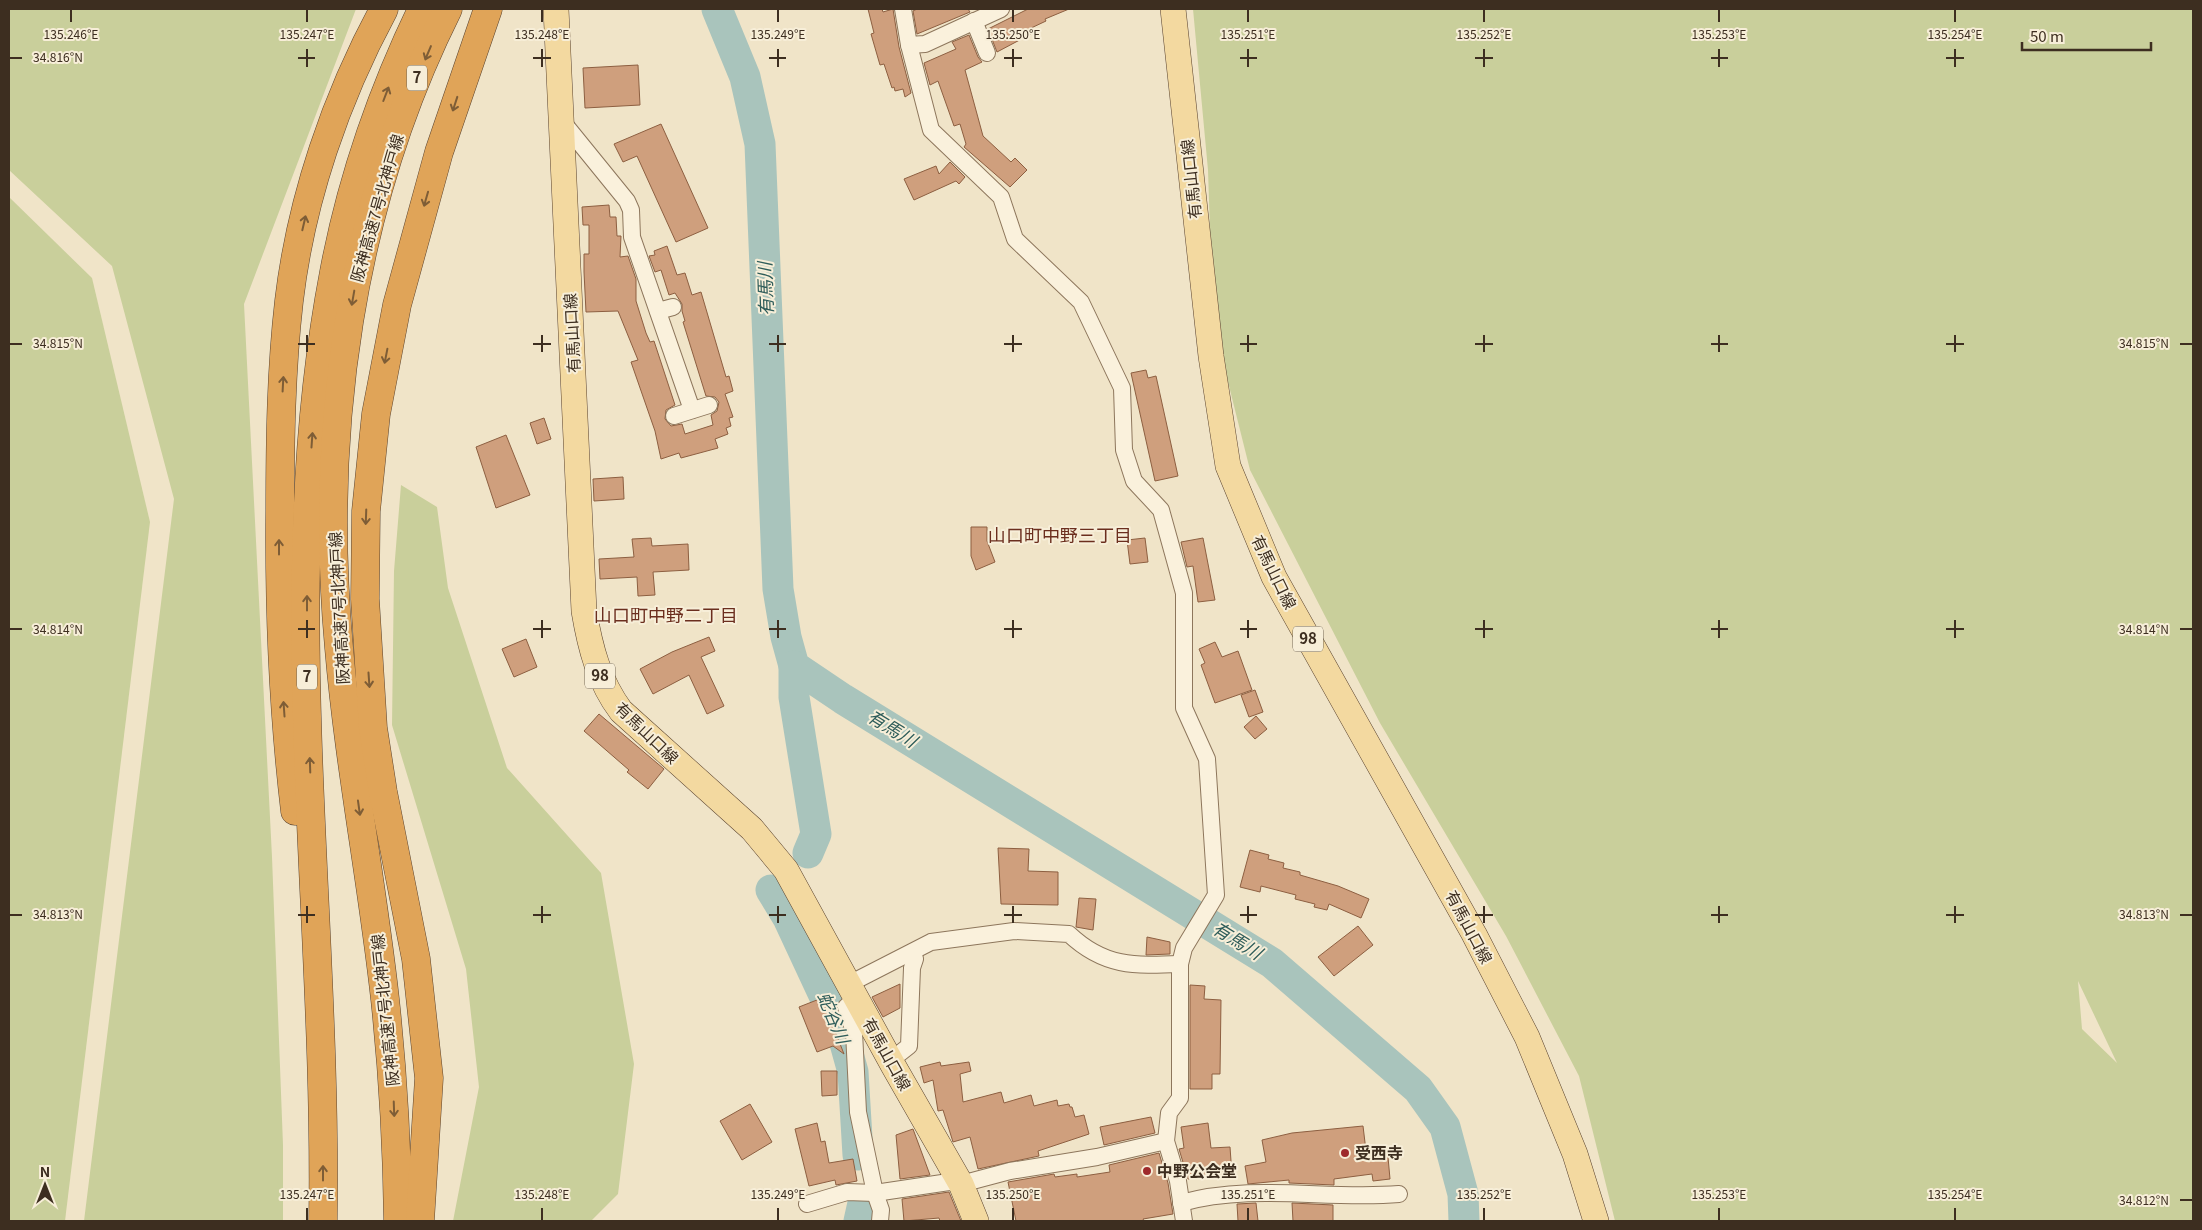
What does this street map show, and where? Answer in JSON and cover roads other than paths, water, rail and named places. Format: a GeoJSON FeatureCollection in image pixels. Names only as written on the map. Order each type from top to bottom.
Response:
{"type":"FeatureCollection","features":[{"type":"Feature","properties":{"kind":"highway"},"geometry":{"type":"LineString","coordinates":[[320,1036],[289,761],[281,668],[279,620],[281,419],[289,300],[305,215],[330,131],[370,35],[384,9]]}},
{"type":"Feature","properties":{"kind":"highway","name":"阪神高速7号北神戸線"},"geometry":{"type":"LineString","coordinates":[[398,1221],[394,1098],[385,997],[339,647],[333,493],[337,418],[346,336],[380,144],[422,9]]}},
{"type":"Feature","properties":{"kind":"highway","name":"阪神高速7号北神戸線"},"geometry":{"type":"LineString","coordinates":[[323,1221],[320,1036],[308,684],[308,498],[322,345],[331,288],[350,204],[380,144],[414,85],[448,9]]}},
{"type":"Feature","properties":{"kind":"highway"},"geometry":{"type":"LineString","coordinates":[[420,1221],[429,1078],[416,959],[376,752],[367,645],[364,556],[370,463],[386,354],[411,252],[439,152],[488,9]]}},
{"type":"Feature","properties":{"kind":"main road","name":"有馬山口線"},"geometry":{"type":"LineString","coordinates":[[556,9],[584,611],[588,635],[601,676],[610,696],[621,711],[752,829],[786,870],[890,1061],[961,1184],[976,1221]]}},
{"type":"Feature","properties":{"kind":"main road","name":"有馬山口線"},"geometry":{"type":"LineString","coordinates":[[1172,9],[1211,356],[1228,466],[1274,577],[1474,934],[1527,1037],[1575,1154],[1596,1221]]}},
{"type":"Feature","properties":{"kind":"street"},"geometry":{"type":"LineString","coordinates":[[904,9],[909,45],[931,130],[1001,197],[1015,239],[1081,302],[1122,388],[1124,450],[1134,481],[1161,510],[1184,593],[1184,708],[1207,759],[1216,895],[1182,956],[1180,1098],[1169,1113],[1166,1141],[1178,1181],[1184,1221]]}},
{"type":"Feature","properties":{"kind":"street"},"geometry":{"type":"LineString","coordinates":[[909,45],[925,44],[1001,9]]}},
{"type":"Feature","properties":{"kind":"street"},"geometry":{"type":"LineString","coordinates":[[974,21],[987,53]]}},
{"type":"Feature","properties":{"kind":"street"},"geometry":{"type":"LineString","coordinates":[[562,121],[627,202],[631,210],[632,237],[666,308],[692,410]]}},
{"type":"Feature","properties":{"kind":"street"},"geometry":{"type":"LineString","coordinates":[[674,416],[708,405]]}},
{"type":"Feature","properties":{"kind":"street"},"geometry":{"type":"LineString","coordinates":[[880,1221],[881,1210],[874,1193],[858,1112],[854,1032],[846,1007],[852,991],[931,942],[1014,931],[1069,934],[1086,950],[1117,962],[1145,966],[1182,956]]}},
{"type":"Feature","properties":{"kind":"street"},"geometry":{"type":"LineString","coordinates":[[890,1061],[909,1046],[912,968],[915,959],[913,952]]}},
{"type":"Feature","properties":{"kind":"street"},"geometry":{"type":"LineString","coordinates":[[807,1204],[848,1192],[874,1193],[949,1182],[961,1184],[1010,1171],[1097,1156],[1166,1141]]}},
{"type":"Feature","properties":{"kind":"street"},"geometry":{"type":"LineString","coordinates":[[1181,1203],[1209,1195],[1258,1192],[1370,1196],[1399,1194]]}},
{"type":"Feature","properties":{"kind":"waterway","name":"有馬川"},"geometry":{"type":"LineString","coordinates":[[717,9],[745,77],[760,144],[778,589],[786,637],[794,666],[843,699],[1272,963],[1418,1089],[1445,1127],[1463,1194],[1464,1221]]}},
{"type":"Feature","properties":{"kind":"waterway","name":"蛇谷川"},"geometry":{"type":"LineString","coordinates":[[794,666],[794,697],[816,834],[808,853]]}},
{"type":"Feature","properties":{"kind":"waterway","name":"蛇谷川"},"geometry":{"type":"LineString","coordinates":[[771,890],[788,918],[843,1036],[853,1072],[858,1155]]}},
{"type":"Feature","properties":{"kind":"waterway","name":"蛇谷川"},"geometry":{"type":"LineString","coordinates":[[859,1221],[863,1203]]}},
{"type":"Feature","properties":{"kind":"place","name":"受西寺"},"geometry":{"type":"Point","coordinates":[1345,1153]}},
{"type":"Feature","properties":{"kind":"place","name":"中野公会堂"},"geometry":{"type":"Point","coordinates":[1147,1171]}},
{"type":"Feature","properties":{"kind":"district","name":"山口町中野三丁目"},"geometry":{"type":"Point","coordinates":[1060,536]}},
{"type":"Feature","properties":{"kind":"district","name":"山口町中野二丁目"},"geometry":{"type":"Point","coordinates":[666,616]}}]}
